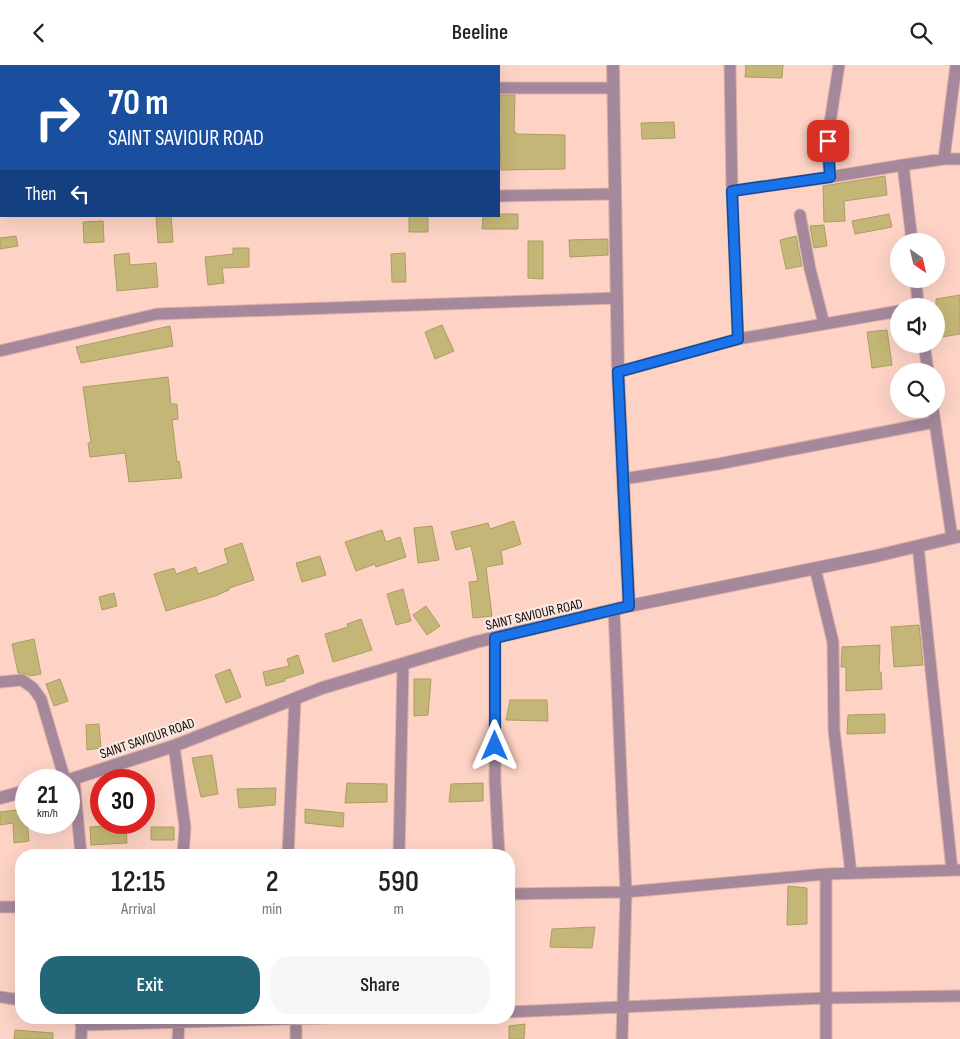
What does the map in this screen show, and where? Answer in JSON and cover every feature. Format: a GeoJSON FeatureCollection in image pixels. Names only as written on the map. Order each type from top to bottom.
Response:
{"type":"FeatureCollection","features":[{"type":"Feature","properties":{"kind":"street"},"geometry":{"type":"LineString","coordinates":[[613,65],[618,372],[629,606]]}},
{"type":"Feature","properties":{"kind":"street"},"geometry":{"type":"LineString","coordinates":[[730,65],[732,191],[738,339]]}},
{"type":"Feature","properties":{"kind":"street"},"geometry":{"type":"LineString","coordinates":[[830,177],[828,141],[839,65]]}},
{"type":"Feature","properties":{"kind":"street"},"geometry":{"type":"LineString","coordinates":[[944,159],[956,65]]}},
{"type":"Feature","properties":{"kind":"street"},"geometry":{"type":"LineString","coordinates":[[500,88],[613,88]]}},
{"type":"Feature","properties":{"kind":"street"},"geometry":{"type":"LineString","coordinates":[[732,191],[944,159],[960,159]]}},
{"type":"Feature","properties":{"kind":"street"},"geometry":{"type":"LineString","coordinates":[[903,165],[911,233]]}},
{"type":"Feature","properties":{"kind":"street"},"geometry":{"type":"LineString","coordinates":[[500,196],[615,194]]}},
{"type":"Feature","properties":{"kind":"street"},"geometry":{"type":"LineString","coordinates":[[800,215],[810,269],[824,324]]}},
{"type":"Feature","properties":{"kind":"street"},"geometry":{"type":"LineString","coordinates":[[0,351],[156,314],[617,298]]}},
{"type":"Feature","properties":{"kind":"street"},"geometry":{"type":"LineString","coordinates":[[618,372],[738,339],[890,313]]}},
{"type":"Feature","properties":{"kind":"street"},"geometry":{"type":"LineString","coordinates":[[934,418],[956,537]]}},
{"type":"Feature","properties":{"kind":"street"},"geometry":{"type":"LineString","coordinates":[[623,479],[718,464],[935,422]]}},
{"type":"Feature","properties":{"kind":"street","name":"SAINT SAVIOUR ROAD"},"geometry":{"type":"LineString","coordinates":[[80,776],[174,746],[322,688],[495,638],[629,606],[814,569],[956,537]]}},
{"type":"Feature","properties":{"kind":"street"},"geometry":{"type":"LineString","coordinates":[[515,894],[626,892],[826,874],[956,870],[918,546]]}},
{"type":"Feature","properties":{"kind":"street"},"geometry":{"type":"LineString","coordinates":[[814,569],[833,642],[834,730],[851,873]]}},
{"type":"Feature","properties":{"kind":"street"},"geometry":{"type":"LineString","coordinates":[[614,610],[626,892],[622,1039]]}},
{"type":"Feature","properties":{"kind":"street"},"geometry":{"type":"LineString","coordinates":[[495,638],[496,781],[500,849]]}},
{"type":"Feature","properties":{"kind":"street"},"geometry":{"type":"LineString","coordinates":[[399,849],[403,664]]}},
{"type":"Feature","properties":{"kind":"street"},"geometry":{"type":"LineString","coordinates":[[0,682],[22,680],[33,688],[41,699],[65,769]]}},
{"type":"Feature","properties":{"kind":"street"},"geometry":{"type":"LineString","coordinates":[[288,849],[295,699]]}},
{"type":"Feature","properties":{"kind":"street"},"geometry":{"type":"LineString","coordinates":[[174,746],[185,827],[183,849]]}},
{"type":"Feature","properties":{"kind":"street"},"geometry":{"type":"LineString","coordinates":[[0,798],[15,794]]}},
{"type":"Feature","properties":{"kind":"street"},"geometry":{"type":"LineString","coordinates":[[78,834],[80,849]]}},
{"type":"Feature","properties":{"kind":"street"},"geometry":{"type":"LineString","coordinates":[[826,874],[826,1039]]}},
{"type":"Feature","properties":{"kind":"street"},"geometry":{"type":"LineString","coordinates":[[0,907],[15,907]]}},
{"type":"Feature","properties":{"kind":"street"},"geometry":{"type":"LineString","coordinates":[[515,1011],[960,996]]}},
{"type":"Feature","properties":{"kind":"street"},"geometry":{"type":"LineString","coordinates":[[0,997],[15,999]]}},
{"type":"Feature","properties":{"kind":"street"},"geometry":{"type":"LineString","coordinates":[[81,1039],[82,1024]]}},
{"type":"Feature","properties":{"kind":"street"},"geometry":{"type":"LineString","coordinates":[[178,1039],[179,1024]]}},
{"type":"Feature","properties":{"kind":"street"},"geometry":{"type":"LineString","coordinates":[[296,1024],[296,1039]]}},
{"type":"Feature","properties":{"kind":"building"},"geometry":{"type":"Polygon","coordinates":[[[746,65],[783,65],[782,78],[745,77],[746,65]]]}},
{"type":"Feature","properties":{"kind":"building"},"geometry":{"type":"Polygon","coordinates":[[[500,95],[515,95],[514,132],[516,134],[565,135],[565,169],[501,170],[500,95]]]}},
{"type":"Feature","properties":{"kind":"building"},"geometry":{"type":"Polygon","coordinates":[[[674,122],[675,138],[642,139],[641,123],[674,122]]]}},
{"type":"Feature","properties":{"kind":"building"},"geometry":{"type":"Polygon","coordinates":[[[885,176],[887,195],[844,201],[845,221],[824,222],[823,186],[885,176]]]}},
{"type":"Feature","properties":{"kind":"building"},"geometry":{"type":"Polygon","coordinates":[[[500,214],[518,214],[518,229],[482,229],[483,217],[500,217],[500,214]]]}},
{"type":"Feature","properties":{"kind":"building"},"geometry":{"type":"Polygon","coordinates":[[[889,214],[892,227],[855,234],[852,221],[889,214]]]}},
{"type":"Feature","properties":{"kind":"building"},"geometry":{"type":"Polygon","coordinates":[[[156,217],[171,217],[173,242],[158,243],[156,217]]]}},
{"type":"Feature","properties":{"kind":"building"},"geometry":{"type":"Polygon","coordinates":[[[409,217],[428,217],[428,232],[409,232],[409,217]]]}},
{"type":"Feature","properties":{"kind":"building"},"geometry":{"type":"Polygon","coordinates":[[[103,221],[104,242],[84,243],[83,222],[103,221]]]}},
{"type":"Feature","properties":{"kind":"building"},"geometry":{"type":"Polygon","coordinates":[[[824,225],[827,246],[814,248],[810,226],[824,225]]]}},
{"type":"Feature","properties":{"kind":"building"},"geometry":{"type":"Polygon","coordinates":[[[16,236],[18,246],[0,249],[0,238],[16,236]]]}},
{"type":"Feature","properties":{"kind":"building"},"geometry":{"type":"Polygon","coordinates":[[[796,236],[802,266],[786,269],[780,240],[796,236]]]}},
{"type":"Feature","properties":{"kind":"building"},"geometry":{"type":"Polygon","coordinates":[[[608,239],[608,255],[570,257],[569,240],[608,239]]]}},
{"type":"Feature","properties":{"kind":"building"},"geometry":{"type":"Polygon","coordinates":[[[528,241],[543,241],[543,279],[528,278],[528,241]]]}},
{"type":"Feature","properties":{"kind":"building"},"geometry":{"type":"Polygon","coordinates":[[[233,248],[249,248],[249,267],[222,268],[224,283],[208,285],[205,257],[233,254],[233,248]]]}},
{"type":"Feature","properties":{"kind":"building"},"geometry":{"type":"Polygon","coordinates":[[[129,253],[130,265],[156,263],[158,287],[117,291],[114,255],[129,253]]]}},
{"type":"Feature","properties":{"kind":"building"},"geometry":{"type":"Polygon","coordinates":[[[405,253],[406,282],[392,282],[391,254],[405,253]]]}},
{"type":"Feature","properties":{"kind":"building"},"geometry":{"type":"Polygon","coordinates":[[[960,295],[960,334],[945,336],[945,298],[942,298],[960,295]]]}},
{"type":"Feature","properties":{"kind":"building"},"geometry":{"type":"Polygon","coordinates":[[[442,325],[454,351],[435,359],[425,332],[442,325]]]}},
{"type":"Feature","properties":{"kind":"building"},"geometry":{"type":"Polygon","coordinates":[[[170,326],[173,346],[81,363],[76,347],[170,326]]]}},
{"type":"Feature","properties":{"kind":"building"},"geometry":{"type":"Polygon","coordinates":[[[887,330],[892,363],[890,365],[872,368],[867,332],[887,330]]]}},
{"type":"Feature","properties":{"kind":"building"},"geometry":{"type":"Polygon","coordinates":[[[168,377],[171,404],[177,404],[178,419],[172,420],[177,462],[179,461],[182,478],[129,482],[125,453],[90,457],[88,443],[91,443],[83,387],[168,377]]]}},
{"type":"Feature","properties":{"kind":"building"},"geometry":{"type":"Polygon","coordinates":[[[514,521],[521,544],[501,551],[503,564],[486,567],[492,616],[473,618],[469,582],[478,581],[471,546],[456,550],[451,532],[488,523],[490,529],[514,521]]]}},
{"type":"Feature","properties":{"kind":"building"},"geometry":{"type":"Polygon","coordinates":[[[432,526],[439,560],[418,563],[414,528],[432,526]]]}},
{"type":"Feature","properties":{"kind":"building"},"geometry":{"type":"Polygon","coordinates":[[[382,530],[386,542],[400,537],[406,557],[376,567],[375,564],[356,571],[345,542],[382,530]]]}},
{"type":"Feature","properties":{"kind":"building"},"geometry":{"type":"Polygon","coordinates":[[[242,543],[254,580],[229,588],[229,590],[215,596],[166,611],[154,574],[174,568],[176,574],[196,567],[198,574],[228,563],[224,549],[242,543]]]}},
{"type":"Feature","properties":{"kind":"building"},"geometry":{"type":"Polygon","coordinates":[[[320,556],[326,575],[302,582],[296,563],[320,556]]]}},
{"type":"Feature","properties":{"kind":"building"},"geometry":{"type":"Polygon","coordinates":[[[403,589],[411,621],[396,625],[387,594],[403,589]]]}},
{"type":"Feature","properties":{"kind":"building"},"geometry":{"type":"Polygon","coordinates":[[[114,593],[117,606],[102,610],[99,597],[114,593]]]}},
{"type":"Feature","properties":{"kind":"building"},"geometry":{"type":"Polygon","coordinates":[[[426,606],[440,626],[427,635],[413,615],[426,606]]]}},
{"type":"Feature","properties":{"kind":"building"},"geometry":{"type":"Polygon","coordinates":[[[361,619],[372,650],[333,662],[325,634],[348,627],[347,624],[361,619]]]}},
{"type":"Feature","properties":{"kind":"building"},"geometry":{"type":"Polygon","coordinates":[[[919,625],[923,665],[894,667],[891,627],[919,625]]]}},
{"type":"Feature","properties":{"kind":"building"},"geometry":{"type":"Polygon","coordinates":[[[34,639],[41,674],[30,676],[18,673],[12,644],[34,639]]]}},
{"type":"Feature","properties":{"kind":"building"},"geometry":{"type":"Polygon","coordinates":[[[880,645],[879,672],[881,672],[882,689],[846,691],[846,667],[841,667],[842,647],[880,645]]]}},
{"type":"Feature","properties":{"kind":"building"},"geometry":{"type":"Polygon","coordinates":[[[298,655],[304,673],[266,686],[263,672],[289,666],[287,659],[298,655]]]}},
{"type":"Feature","properties":{"kind":"building"},"geometry":{"type":"Polygon","coordinates":[[[230,669],[241,697],[226,703],[215,675],[230,669]]]}},
{"type":"Feature","properties":{"kind":"building"},"geometry":{"type":"Polygon","coordinates":[[[60,679],[68,701],[54,706],[46,684],[60,679]]]}},
{"type":"Feature","properties":{"kind":"building"},"geometry":{"type":"Polygon","coordinates":[[[414,679],[431,679],[428,715],[414,716],[414,679]]]}},
{"type":"Feature","properties":{"kind":"building"},"geometry":{"type":"Polygon","coordinates":[[[510,700],[547,700],[548,721],[506,720],[510,700]]]}},
{"type":"Feature","properties":{"kind":"building"},"geometry":{"type":"Polygon","coordinates":[[[885,714],[885,733],[847,734],[848,715],[885,714]]]}},
{"type":"Feature","properties":{"kind":"building"},"geometry":{"type":"Polygon","coordinates":[[[99,724],[101,748],[87,750],[86,725],[99,724]]]}},
{"type":"Feature","properties":{"kind":"building"},"geometry":{"type":"Polygon","coordinates":[[[212,755],[218,794],[201,797],[192,758],[212,755]]]}},
{"type":"Feature","properties":{"kind":"building"},"geometry":{"type":"Polygon","coordinates":[[[347,783],[387,784],[387,802],[345,803],[347,783]]]}},
{"type":"Feature","properties":{"kind":"building"},"geometry":{"type":"Polygon","coordinates":[[[483,783],[483,801],[449,802],[451,784],[483,783]]]}},
{"type":"Feature","properties":{"kind":"building"},"geometry":{"type":"Polygon","coordinates":[[[276,788],[275,805],[239,808],[237,789],[276,788]]]}},
{"type":"Feature","properties":{"kind":"building"},"geometry":{"type":"Polygon","coordinates":[[[305,809],[344,813],[343,827],[305,823],[305,809]]]}},
{"type":"Feature","properties":{"kind":"building"},"geometry":{"type":"Polygon","coordinates":[[[15,810],[15,834],[28,834],[29,841],[14,843],[13,823],[0,825],[0,812],[15,810]]]}},
{"type":"Feature","properties":{"kind":"building"},"geometry":{"type":"Polygon","coordinates":[[[155,827],[174,827],[174,840],[151,840],[151,834],[155,834],[155,827]]]}},
{"type":"Feature","properties":{"kind":"building"},"geometry":{"type":"Polygon","coordinates":[[[90,834],[126,834],[127,843],[91,845],[90,834]]]}},
{"type":"Feature","properties":{"kind":"building"},"geometry":{"type":"Polygon","coordinates":[[[788,886],[807,888],[807,924],[787,925],[788,886]]]}},
{"type":"Feature","properties":{"kind":"building"},"geometry":{"type":"Polygon","coordinates":[[[595,927],[592,948],[550,947],[552,929],[595,927]]]}},
{"type":"Feature","properties":{"kind":"building"},"geometry":{"type":"Polygon","coordinates":[[[525,1024],[524,1039],[509,1039],[509,1026],[525,1024]]]}},
{"type":"Feature","properties":{"kind":"building"},"geometry":{"type":"Polygon","coordinates":[[[15,1030],[53,1033],[53,1039],[14,1039],[15,1030]]]}},
{"type":"Feature","properties":{"kind":"route"},"geometry":{"type":"LineString","coordinates":[[495,746],[495,638],[629,606],[618,372],[738,339],[732,191],[830,177],[828,141]]}}]}
